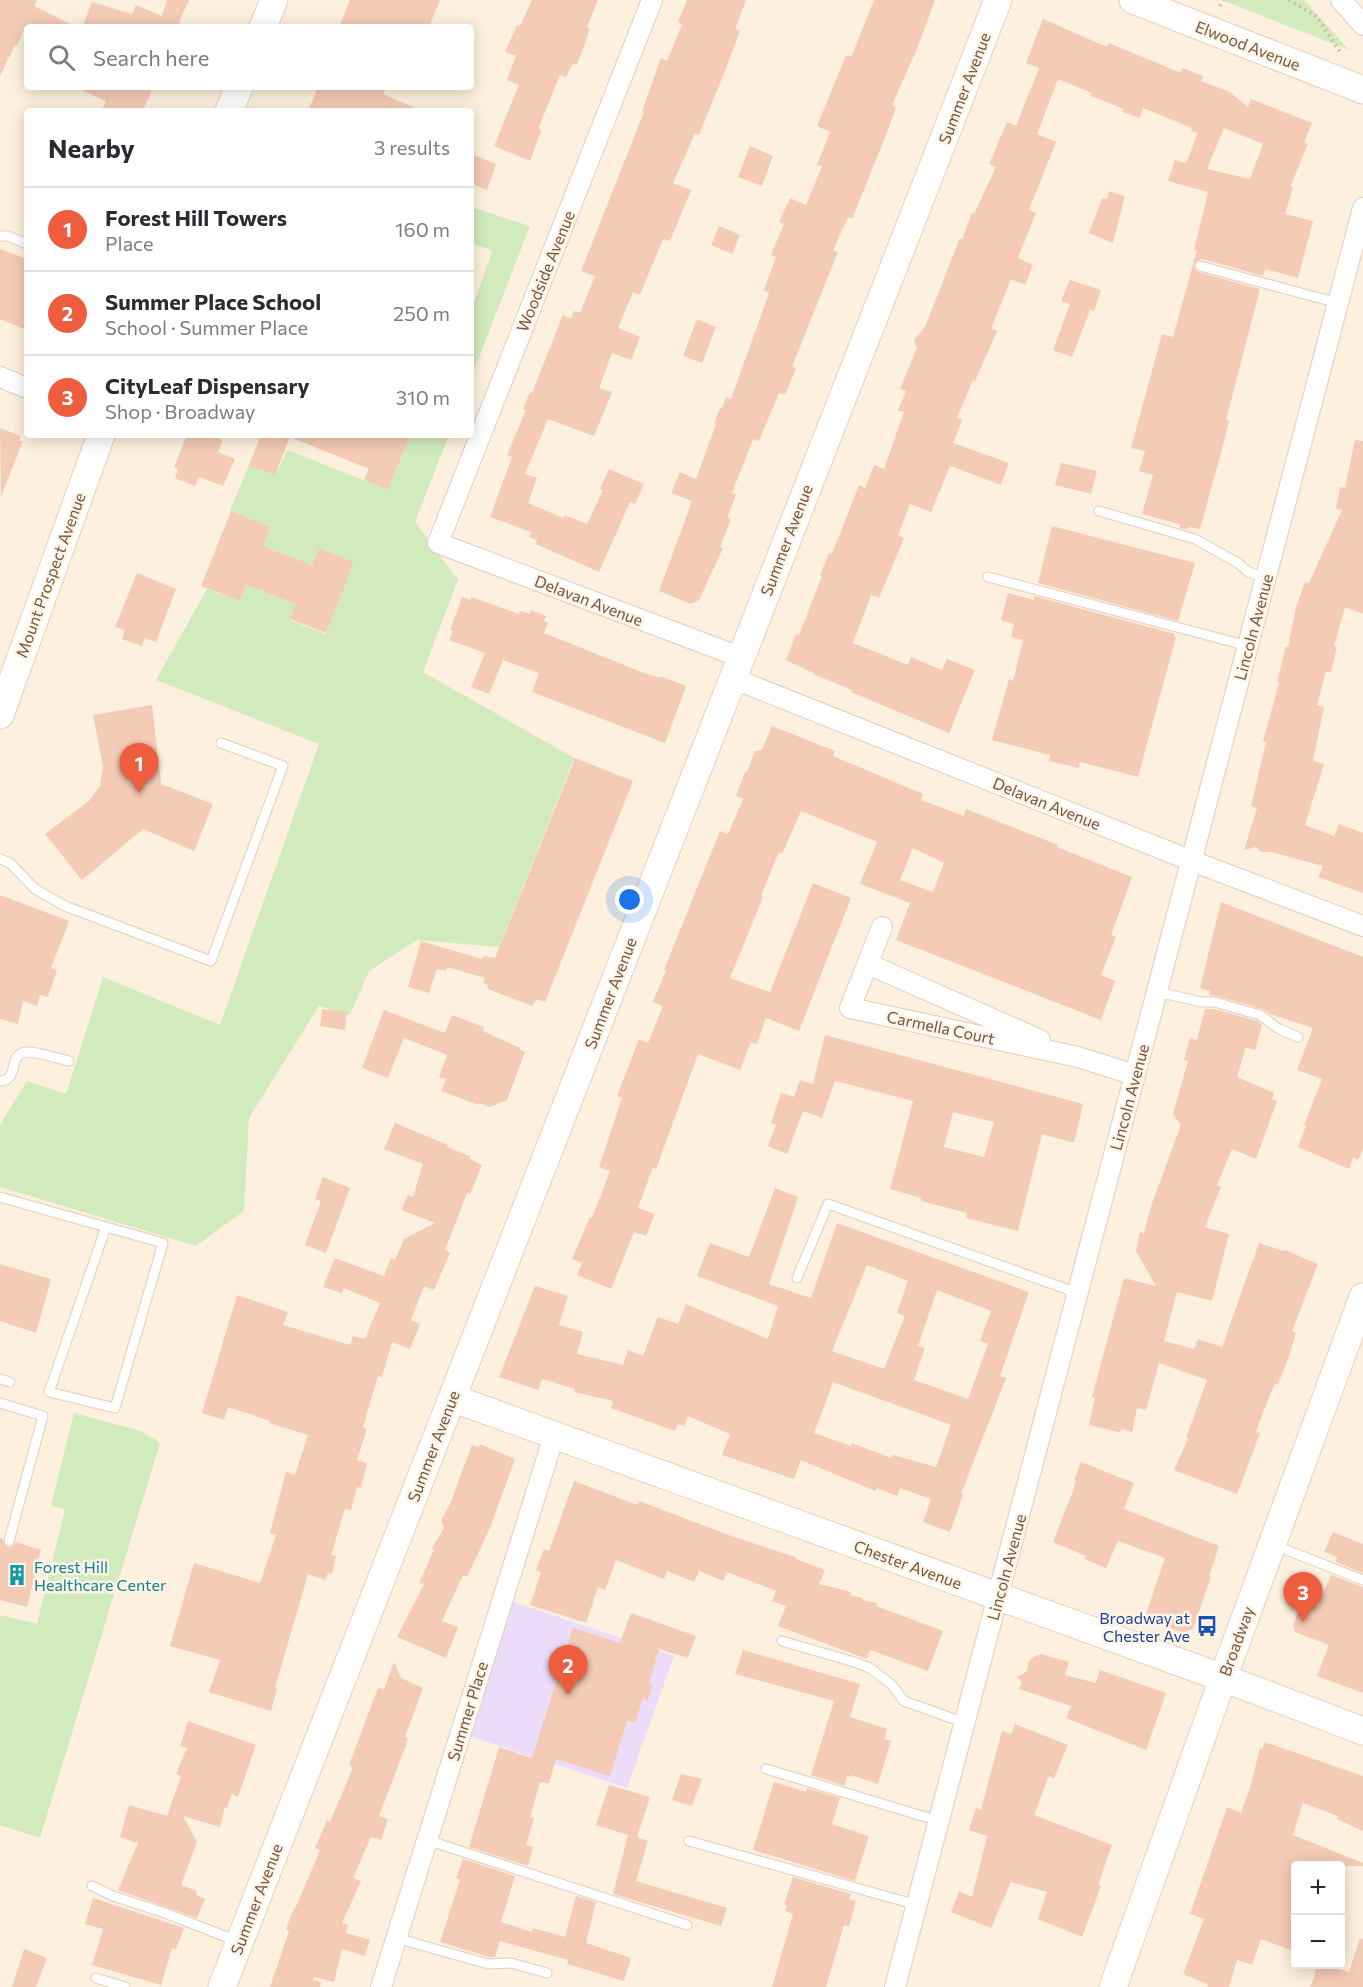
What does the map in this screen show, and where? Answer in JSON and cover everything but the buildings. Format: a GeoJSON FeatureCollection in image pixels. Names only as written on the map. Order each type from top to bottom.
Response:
{"type":"FeatureCollection","features":[{"type":"Feature","properties":{"kind":"street"},"geometry":{"type":"LineString","coordinates":[[264,24],[274,0]]}},
{"type":"Feature","properties":{"kind":"street","name":"Woodside Avenue"},"geometry":{"type":"LineString","coordinates":[[438,543],[652,0]]}},
{"type":"Feature","properties":{"kind":"street","name":"Summer Avenue"},"geometry":{"type":"LineString","coordinates":[[222,1987],[998,0]]}},
{"type":"Feature","properties":{"kind":"street","name":"Elwood Avenue"},"geometry":{"type":"LineString","coordinates":[[1133,0],[1363,90]]}},
{"type":"Feature","properties":{"kind":"street"},"geometry":{"type":"LineString","coordinates":[[1341,0],[1363,25]]}},
{"type":"Feature","properties":{"kind":"street"},"geometry":{"type":"LineString","coordinates":[[230,108],[238,90]]}},
{"type":"Feature","properties":{"kind":"street","name":"Lincoln Avenue"},"geometry":{"type":"LineString","coordinates":[[895,1987],[1363,208]]}},
{"type":"Feature","properties":{"kind":"street"},"geometry":{"type":"LineString","coordinates":[[0,377],[24,387]]}},
{"type":"Feature","properties":{"kind":"street","name":"Mount Prospect Avenue"},"geometry":{"type":"LineString","coordinates":[[0,715],[100,438]]}},
{"type":"Feature","properties":{"kind":"street","name":"Delavan Avenue"},"geometry":{"type":"LineString","coordinates":[[438,543],[1192,861],[1363,926]]}},
{"type":"Feature","properties":{"kind":"street","name":"Carmella Court"},"geometry":{"type":"LineString","coordinates":[[882,927],[850,1008],[1078,1057],[1135,1075]]}},
{"type":"Feature","properties":{"kind":"street","name":"Carmella Court"},"geometry":{"type":"LineString","coordinates":[[868,964],[1078,1057]]}},
{"type":"Feature","properties":{"kind":"street","name":"Broadway"},"geometry":{"type":"LineString","coordinates":[[1113,1987],[1223,1678],[1363,1297]]}},
{"type":"Feature","properties":{"kind":"street","name":"Chester Avenue"},"geometry":{"type":"LineString","coordinates":[[452,1398],[1363,1731]]}},
{"type":"Feature","properties":{"kind":"street","name":"Summer Place"},"geometry":{"type":"LineString","coordinates":[[381,1987],[554,1436]]}},
{"type":"Feature","properties":{"kind":"lane"},"geometry":{"type":"LineString","coordinates":[[0,236],[8,236],[24,243]]}},
{"type":"Feature","properties":{"kind":"lane"},"geometry":{"type":"LineString","coordinates":[[1200,266],[1338,303]]}},
{"type":"Feature","properties":{"kind":"lane"},"geometry":{"type":"LineString","coordinates":[[1099,511],[1195,539],[1238,563],[1247,571],[1266,579]]}},
{"type":"Feature","properties":{"kind":"lane"},"geometry":{"type":"LineString","coordinates":[[988,577],[1248,646]]}},
{"type":"Feature","properties":{"kind":"lane"},"geometry":{"type":"LineString","coordinates":[[0,859],[10,863],[35,889],[65,906],[212,961],[283,766],[221,743]]}},
{"type":"Feature","properties":{"kind":"lane"},"geometry":{"type":"LineString","coordinates":[[1157,992],[1202,1002],[1215,1002],[1260,1015],[1279,1029],[1298,1037]]}},
{"type":"Feature","properties":{"kind":"lane"},"geometry":{"type":"LineString","coordinates":[[0,1081],[5,1081],[10,1077],[18,1056],[21,1054],[30,1052],[69,1061]]}},
{"type":"Feature","properties":{"kind":"lane"},"geometry":{"type":"LineString","coordinates":[[0,1197],[163,1243],[115,1408],[49,1392],[106,1227]]}},
{"type":"Feature","properties":{"kind":"lane"},"geometry":{"type":"LineString","coordinates":[[797,1278],[828,1204],[1078,1293]]}},
{"type":"Feature","properties":{"kind":"lane"},"geometry":{"type":"LineString","coordinates":[[0,1403],[43,1416],[9,1540]]}},
{"type":"Feature","properties":{"kind":"lane"},"geometry":{"type":"LineString","coordinates":[[1272,1544],[1363,1580]]}},
{"type":"Feature","properties":{"kind":"lane"},"geometry":{"type":"LineString","coordinates":[[782,1641],[870,1668],[892,1685],[904,1701],[965,1723]]}},
{"type":"Feature","properties":{"kind":"lane"},"geometry":{"type":"LineString","coordinates":[[766,1768],[939,1821]]}},
{"type":"Feature","properties":{"kind":"lane"},"geometry":{"type":"LineString","coordinates":[[427,1840],[687,1925]]}},
{"type":"Feature","properties":{"kind":"lane"},"geometry":{"type":"LineString","coordinates":[[689,1841],[917,1905]]}},
{"type":"Feature","properties":{"kind":"lane"},"geometry":{"type":"LineString","coordinates":[[92,1886],[113,1896],[165,1912],[240,1942]]}},
{"type":"Feature","properties":{"kind":"lane"},"geometry":{"type":"LineString","coordinates":[[396,1938],[488,1964],[511,1963],[547,1973]]}},
{"type":"Feature","properties":{"kind":"lane"},"geometry":{"type":"LineString","coordinates":[[96,1978],[125,1987]]}},
{"type":"Feature","properties":{"kind":"path"},"geometry":{"type":"LineString","coordinates":[[1220,6],[1223,0]]}},
{"type":"Feature","properties":{"kind":"path"},"geometry":{"type":"LineString","coordinates":[[1290,0],[1317,17],[1341,52]]}},
{"type":"Feature","properties":{"kind":"shaded area"},"geometry":{"type":"Polygon","coordinates":[[[505,1599],[674,1656],[627,1788],[463,1734],[505,1599]]]}},
{"type":"Feature","properties":{"kind":"green space"},"geometry":{"type":"Polygon","coordinates":[[[1222,0],[1304,0],[1349,50],[1222,0]]]}},
{"type":"Feature","properties":{"kind":"green space"},"geometry":{"type":"Polygon","coordinates":[[[474,208],[530,226],[474,370],[474,303],[492,251],[474,243],[474,208]]]}},
{"type":"Feature","properties":{"kind":"green space"},"geometry":{"type":"Polygon","coordinates":[[[409,438],[448,438],[415,522],[458,580],[423,672],[574,758],[499,947],[417,940],[369,971],[350,1015],[319,1006],[249,1118],[244,1211],[196,1246],[0,1187],[0,1125],[27,1081],[66,1094],[103,977],[220,1025],[319,744],[156,680],[207,589],[240,601],[246,585],[296,604],[290,620],[325,634],[354,562],[319,548],[312,565],[261,545],[270,527],[230,511],[249,465],[275,475],[288,450],[388,490],[409,438]]]}},
{"type":"Feature","properties":{"kind":"green space"},"geometry":{"type":"Polygon","coordinates":[[[74,1413],[141,1431],[160,1443],[40,1838],[0,1825],[0,1615],[37,1624],[65,1509],[51,1506],[74,1413]]]}},
{"type":"Feature","properties":{"kind":"place","name":"Forest Hill Towers"},"geometry":{"type":"Point","coordinates":[139,793]}},
{"type":"Feature","properties":{"kind":"place","name":"Forest Hill Healthcare Center"},"geometry":{"type":"Point","coordinates":[17,1575]}},
{"type":"Feature","properties":{"kind":"place","name":"CityLeaf Dispensary"},"geometry":{"type":"Point","coordinates":[1303,1622]}},
{"type":"Feature","properties":{"kind":"place","name":"Broadway at Chester Ave"},"geometry":{"type":"Point","coordinates":[1207,1626]}},
{"type":"Feature","properties":{"kind":"place","name":"Summer Place School"},"geometry":{"type":"Point","coordinates":[568,1695]}}]}
